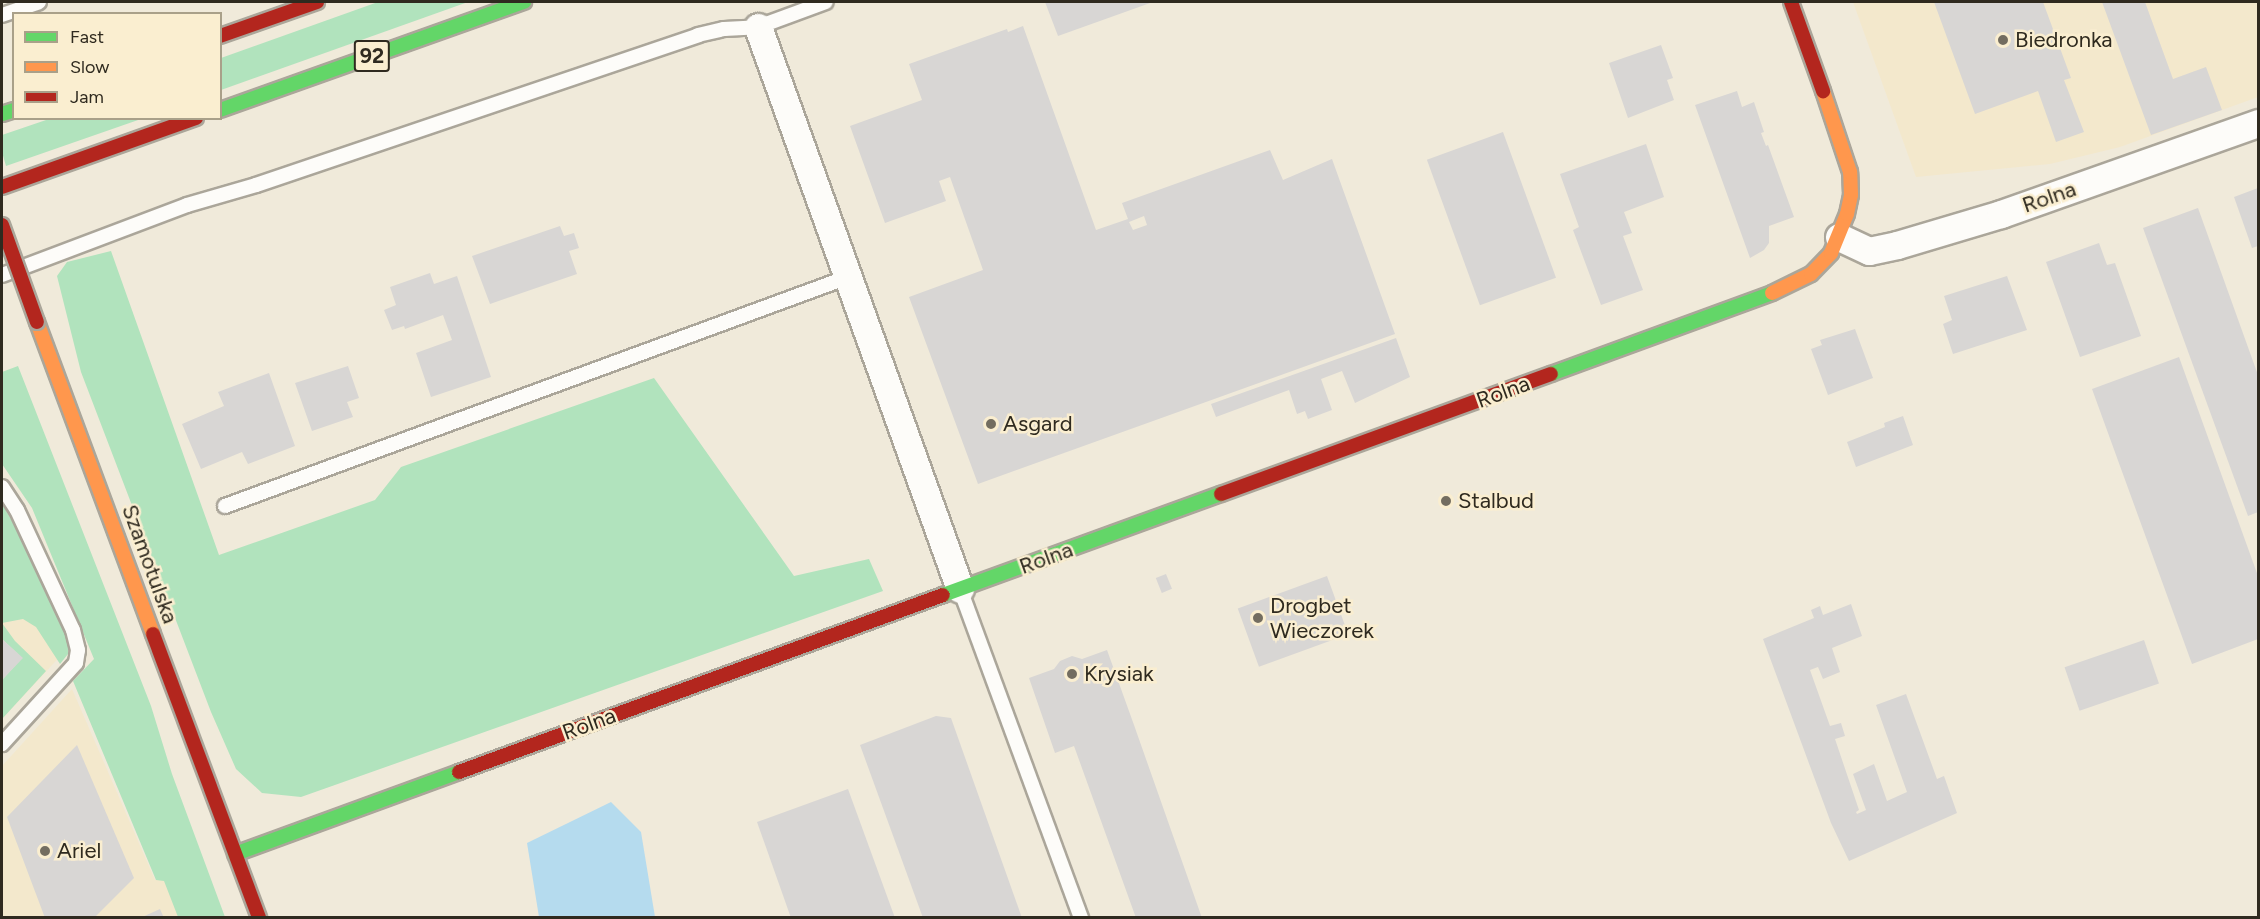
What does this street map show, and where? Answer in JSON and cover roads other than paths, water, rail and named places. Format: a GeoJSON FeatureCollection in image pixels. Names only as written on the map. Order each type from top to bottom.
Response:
{"type":"FeatureCollection","features":[{"type":"Feature","properties":{"kind":"street"},"geometry":{"type":"LineString","coordinates":[[222,35],[318,2]]}},
{"type":"Feature","properties":{"kind":"street","name":"92"},"geometry":{"type":"LineString","coordinates":[[222,109],[524,2]]}},
{"type":"Feature","properties":{"kind":"street","name":"Rolna"},"geometry":{"type":"LineString","coordinates":[[235,854],[1791,286],[1822,264],[1839,237],[1847,214],[1850,172],[1791,2]]}},
{"type":"Feature","properties":{"kind":"street"},"geometry":{"type":"LineString","coordinates":[[758,27],[960,589]]}},
{"type":"Feature","properties":{"kind":"street"},"geometry":{"type":"LineString","coordinates":[[5,187],[190,120]]}},
{"type":"Feature","properties":{"kind":"street","name":"Rolna"},"geometry":{"type":"LineString","coordinates":[[1839,237],[1869,252],[1897,245],[2001,214],[2259,123]]}},
{"type":"Feature","properties":{"kind":"street","name":"Szamotulska"},"geometry":{"type":"LineString","coordinates":[[2,225],[259,918]]}},
{"type":"Feature","properties":{"kind":"lane"},"geometry":{"type":"LineString","coordinates":[[2,15],[39,2]]}},
{"type":"Feature","properties":{"kind":"lane"},"geometry":{"type":"LineString","coordinates":[[2,275],[186,205],[256,185],[698,35],[724,29],[758,27],[826,2]]}},
{"type":"Feature","properties":{"kind":"lane"},"geometry":{"type":"LineString","coordinates":[[225,506],[848,277]]}},
{"type":"Feature","properties":{"kind":"lane"},"geometry":{"type":"LineString","coordinates":[[2,487],[27,532],[73,630],[78,650],[76,663],[2,744]]}},
{"type":"Feature","properties":{"kind":"lane"},"geometry":{"type":"LineString","coordinates":[[960,589],[1081,918]]}},
{"type":"Feature","properties":{"kind":"water"},"geometry":{"type":"Polygon","coordinates":[[[611,802],[641,832],[655,917],[539,917],[527,843],[611,802]]]}},
{"type":"Feature","properties":{"kind":"place","name":"Biedronka"},"geometry":{"type":"Point","coordinates":[2003,40]}},
{"type":"Feature","properties":{"kind":"place","name":"Asgard"},"geometry":{"type":"Point","coordinates":[991,424]}},
{"type":"Feature","properties":{"kind":"place","name":"Stalbud"},"geometry":{"type":"Point","coordinates":[1446,501]}},
{"type":"Feature","properties":{"kind":"place","name":"Drogbet Wieczorek"},"geometry":{"type":"Point","coordinates":[1258,618]}},
{"type":"Feature","properties":{"kind":"place","name":"Krysiak"},"geometry":{"type":"Point","coordinates":[1072,674]}},
{"type":"Feature","properties":{"kind":"place","name":"Ariel"},"geometry":{"type":"Point","coordinates":[45,851]}}]}
